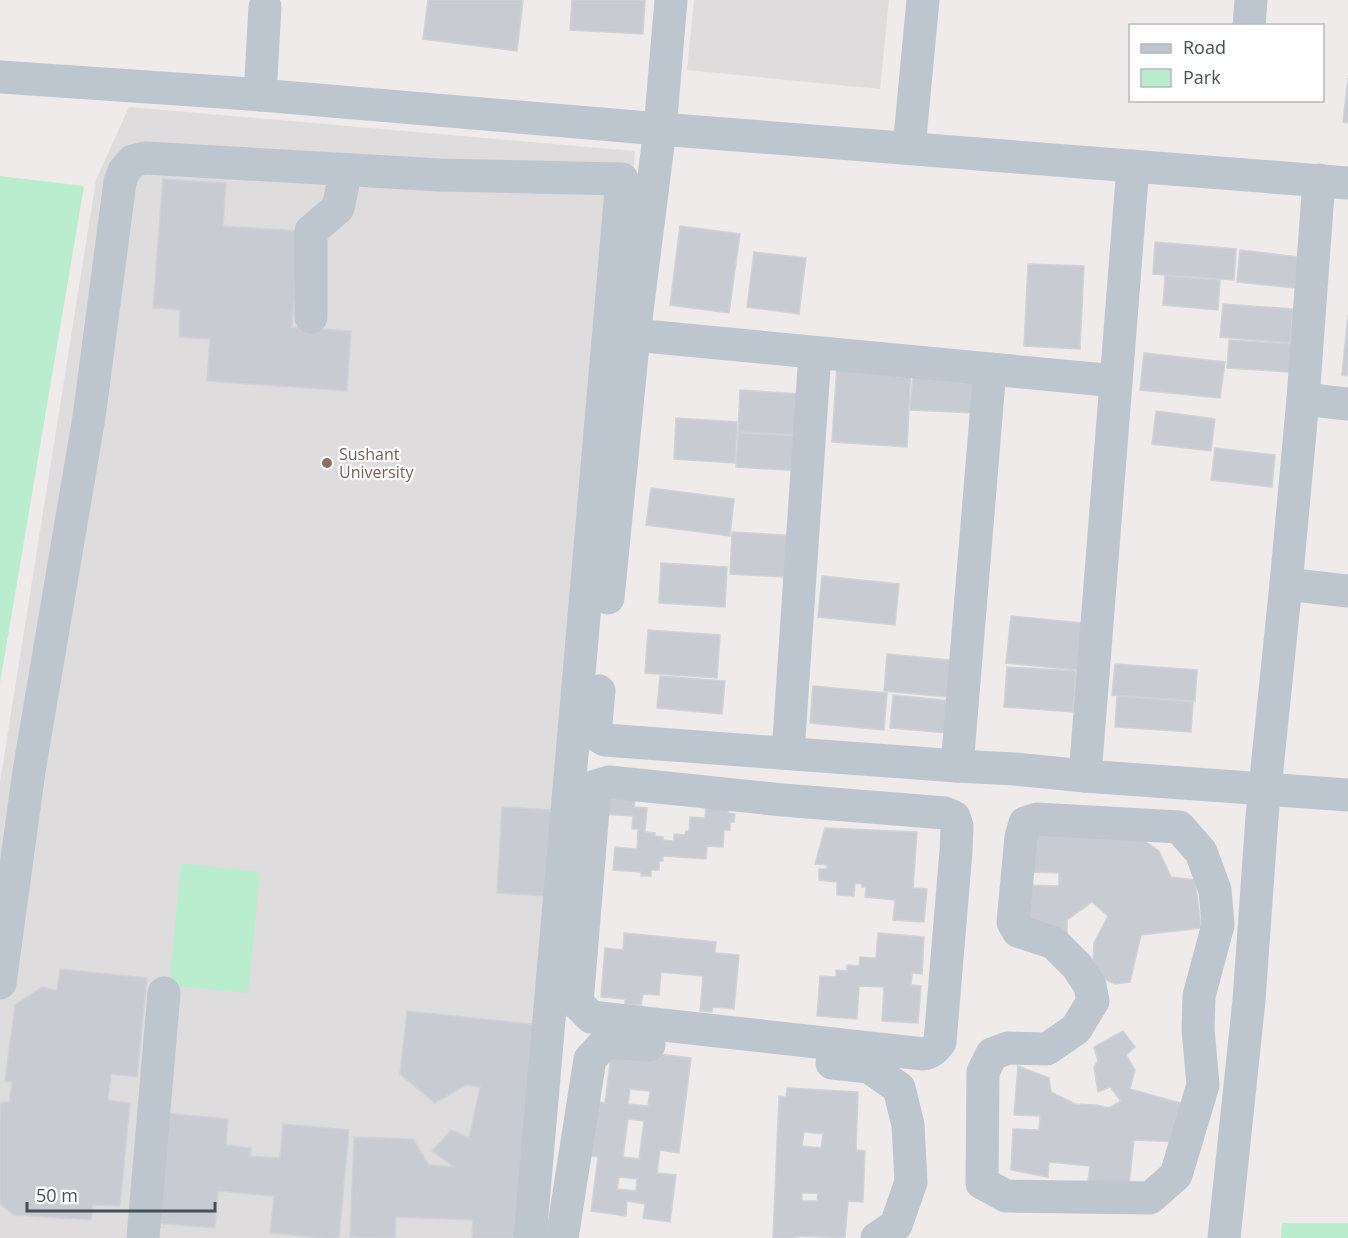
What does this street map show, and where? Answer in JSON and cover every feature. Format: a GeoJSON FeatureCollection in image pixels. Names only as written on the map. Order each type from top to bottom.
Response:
{"type":"FeatureCollection","features":[{"type":"Feature","properties":{"kind":"street"},"geometry":{"type":"LineString","coordinates":[[671,0],[660,129],[634,334],[595,734],[604,740],[1348,795]]}},
{"type":"Feature","properties":{"kind":"street"},"geometry":{"type":"LineString","coordinates":[[909,148],[923,0]]}},
{"type":"Feature","properties":{"kind":"street"},"geometry":{"type":"LineString","coordinates":[[1250,24],[1251,0]]}},
{"type":"Feature","properties":{"kind":"street"},"geometry":{"type":"LineString","coordinates":[[260,95],[265,7]]}},
{"type":"Feature","properties":{"kind":"street"},"geometry":{"type":"LineString","coordinates":[[0,77],[260,95],[660,129],[1334,181],[1303,399],[1265,788],[1248,1015],[1224,1238]]}},
{"type":"Feature","properties":{"kind":"street"},"geometry":{"type":"LineString","coordinates":[[0,983],[29,771],[89,417],[120,182],[124,171],[133,161],[145,158],[440,175],[622,179],[530,1238]]}},
{"type":"Feature","properties":{"kind":"street"},"geometry":{"type":"LineString","coordinates":[[1086,776],[1133,166]]}},
{"type":"Feature","properties":{"kind":"street"},"geometry":{"type":"LineString","coordinates":[[311,317],[311,231],[338,208],[346,170]]}},
{"type":"Feature","properties":{"kind":"street"},"geometry":{"type":"LineString","coordinates":[[634,334],[1116,381]]}},
{"type":"Feature","properties":{"kind":"street"},"geometry":{"type":"LineString","coordinates":[[797,801],[783,753],[815,353]]}},
{"type":"Feature","properties":{"kind":"street"},"geometry":{"type":"LineString","coordinates":[[957,766],[990,369]]}},
{"type":"Feature","properties":{"kind":"street"},"geometry":{"type":"LineString","coordinates":[[1303,399],[1348,404]]}},
{"type":"Feature","properties":{"kind":"street"},"geometry":{"type":"LineString","coordinates":[[1286,584],[1348,591]]}},
{"type":"Feature","properties":{"kind":"street"},"geometry":{"type":"LineString","coordinates":[[758,797],[783,753]]}},
{"type":"Feature","properties":{"kind":"street"},"geometry":{"type":"LineString","coordinates":[[609,782],[758,797],[945,813],[954,817],[957,826],[956,851],[940,1042],[932,1052],[912,1053],[591,1017],[577,1003],[596,786],[609,782]]}},
{"type":"Feature","properties":{"kind":"street"},"geometry":{"type":"LineString","coordinates":[[1037,819],[1179,827],[1201,852],[1215,891],[1218,925],[1199,996],[1198,1029],[1203,1085],[1176,1175],[1150,1198],[1006,1196],[982,1183],[983,1072],[992,1054],[1008,1048],[1047,1049],[1076,1029],[1093,1001],[1090,986],[1077,966],[1054,943],[1018,932],[1013,922],[1021,837],[1025,823],[1037,819]]}},
{"type":"Feature","properties":{"kind":"street"},"geometry":{"type":"LineString","coordinates":[[143,1238],[164,993]]}},
{"type":"Feature","properties":{"kind":"street"},"geometry":{"type":"LineString","coordinates":[[1199,996],[1248,1015]]}},
{"type":"Feature","properties":{"kind":"street"},"geometry":{"type":"LineString","coordinates":[[1198,1029],[1248,1015]]}},
{"type":"Feature","properties":{"kind":"street"},"geometry":{"type":"LineString","coordinates":[[562,1238],[590,1059],[606,1042],[868,1067],[899,1088],[909,1125],[911,1182],[896,1225],[876,1238]]}},
{"type":"Feature","properties":{"kind":"shaded area"},"geometry":{"type":"Polygon","coordinates":[[[694,0],[889,0],[880,89],[687,70],[694,0]]]}},
{"type":"Feature","properties":{"kind":"shaded area","name":"Sushant University"},"geometry":{"type":"Polygon","coordinates":[[[129,107],[635,151],[576,746],[541,1238],[0,1238],[0,782],[96,180],[129,107]]]}},
{"type":"Feature","properties":{"kind":"green space"},"geometry":{"type":"Polygon","coordinates":[[[0,176],[84,186],[0,683],[0,176]]]}},
{"type":"Feature","properties":{"kind":"green space"},"geometry":{"type":"Polygon","coordinates":[[[181,863],[260,872],[248,993],[169,985],[181,863]]]}},
{"type":"Feature","properties":{"kind":"green space"},"geometry":{"type":"Polygon","coordinates":[[[1282,1223],[1348,1223],[1348,1238],[1281,1238],[1282,1223]]]}},
{"type":"Feature","properties":{"kind":"building"},"geometry":{"type":"Polygon","coordinates":[[[428,0],[523,0],[517,51],[423,39],[428,0]]]}},
{"type":"Feature","properties":{"kind":"building"},"geometry":{"type":"Polygon","coordinates":[[[572,0],[645,0],[643,34],[570,30],[572,0]]]}},
{"type":"Feature","properties":{"kind":"building"},"geometry":{"type":"Polygon","coordinates":[[[1348,78],[1348,123],[1343,122],[1348,78]]]}},
{"type":"Feature","properties":{"kind":"building"},"geometry":{"type":"Polygon","coordinates":[[[163,179],[226,183],[223,226],[299,231],[292,327],[351,331],[347,391],[207,381],[210,339],[179,337],[180,310],[153,308],[163,179]]]}},
{"type":"Feature","properties":{"kind":"building"},"geometry":{"type":"Polygon","coordinates":[[[680,226],[740,234],[729,313],[670,305],[680,226]]]}},
{"type":"Feature","properties":{"kind":"building"},"geometry":{"type":"Polygon","coordinates":[[[1155,242],[1236,249],[1234,280],[1153,274],[1155,242]]]}},
{"type":"Feature","properties":{"kind":"building"},"geometry":{"type":"Polygon","coordinates":[[[1240,250],[1298,257],[1295,288],[1237,282],[1240,250]]]}},
{"type":"Feature","properties":{"kind":"building"},"geometry":{"type":"Polygon","coordinates":[[[754,252],[806,258],[799,314],[747,307],[754,252]]]}},
{"type":"Feature","properties":{"kind":"building"},"geometry":{"type":"Polygon","coordinates":[[[1028,264],[1084,266],[1080,349],[1024,346],[1028,264]]]}},
{"type":"Feature","properties":{"kind":"building"},"geometry":{"type":"Polygon","coordinates":[[[1165,276],[1220,280],[1218,310],[1163,305],[1165,276]]]}},
{"type":"Feature","properties":{"kind":"building"},"geometry":{"type":"Polygon","coordinates":[[[1223,304],[1293,309],[1290,343],[1220,337],[1223,304]]]}},
{"type":"Feature","properties":{"kind":"building"},"geometry":{"type":"Polygon","coordinates":[[[1348,315],[1348,376],[1342,375],[1348,315]]]}},
{"type":"Feature","properties":{"kind":"building"},"geometry":{"type":"Polygon","coordinates":[[[1229,340],[1292,344],[1290,372],[1227,368],[1229,340]]]}},
{"type":"Feature","properties":{"kind":"building"},"geometry":{"type":"Polygon","coordinates":[[[1144,353],[1225,362],[1220,398],[1140,390],[1144,353]]]}},
{"type":"Feature","properties":{"kind":"building"},"geometry":{"type":"Polygon","coordinates":[[[837,364],[911,368],[907,447],[832,442],[837,364]]]}},
{"type":"Feature","properties":{"kind":"building"},"geometry":{"type":"Polygon","coordinates":[[[913,375],[977,378],[976,413],[910,410],[913,375]]]}},
{"type":"Feature","properties":{"kind":"building"},"geometry":{"type":"Polygon","coordinates":[[[740,390],[800,394],[798,435],[738,432],[740,390]]]}},
{"type":"Feature","properties":{"kind":"building"},"geometry":{"type":"Polygon","coordinates":[[[1156,411],[1215,419],[1211,451],[1152,444],[1156,411]]]}},
{"type":"Feature","properties":{"kind":"building"},"geometry":{"type":"Polygon","coordinates":[[[676,418],[737,422],[735,463],[674,459],[676,418]]]}},
{"type":"Feature","properties":{"kind":"building"},"geometry":{"type":"Polygon","coordinates":[[[738,433],[804,436],[802,471],[736,467],[738,433]]]}},
{"type":"Feature","properties":{"kind":"building"},"geometry":{"type":"Polygon","coordinates":[[[1215,448],[1275,455],[1272,487],[1211,480],[1215,448]]]}},
{"type":"Feature","properties":{"kind":"building"},"geometry":{"type":"Polygon","coordinates":[[[651,488],[734,499],[730,536],[646,525],[651,488]]]}},
{"type":"Feature","properties":{"kind":"building"},"geometry":{"type":"Polygon","coordinates":[[[732,532],[801,536],[799,578],[730,574],[732,532]]]}},
{"type":"Feature","properties":{"kind":"building"},"geometry":{"type":"Polygon","coordinates":[[[661,563],[727,567],[725,607],[659,603],[661,563]]]}},
{"type":"Feature","properties":{"kind":"building"},"geometry":{"type":"Polygon","coordinates":[[[822,576],[899,584],[895,625],[818,617],[822,576]]]}},
{"type":"Feature","properties":{"kind":"building"},"geometry":{"type":"Polygon","coordinates":[[[1011,616],[1082,623],[1077,670],[1006,663],[1011,616]]]}},
{"type":"Feature","properties":{"kind":"building"},"geometry":{"type":"Polygon","coordinates":[[[648,630],[720,635],[717,678],[645,673],[648,630]]]}},
{"type":"Feature","properties":{"kind":"building"},"geometry":{"type":"Polygon","coordinates":[[[887,654],[960,661],[957,698],[884,691],[887,654]]]}},
{"type":"Feature","properties":{"kind":"building"},"geometry":{"type":"Polygon","coordinates":[[[1115,664],[1197,670],[1195,701],[1112,695],[1115,664]]]}},
{"type":"Feature","properties":{"kind":"building"},"geometry":{"type":"Polygon","coordinates":[[[1007,667],[1076,671],[1073,712],[1004,707],[1007,667]]]}},
{"type":"Feature","properties":{"kind":"building"},"geometry":{"type":"Polygon","coordinates":[[[660,676],[725,681],[722,714],[657,708],[660,676]]]}},
{"type":"Feature","properties":{"kind":"building"},"geometry":{"type":"Polygon","coordinates":[[[813,686],[887,693],[884,730],[810,723],[813,686]]]}},
{"type":"Feature","properties":{"kind":"building"},"geometry":{"type":"Polygon","coordinates":[[[893,695],[951,701],[948,733],[890,728],[893,695]]]}},
{"type":"Feature","properties":{"kind":"building"},"geometry":{"type":"Polygon","coordinates":[[[1117,696],[1193,702],[1191,732],[1115,727],[1117,696]]]}},
{"type":"Feature","properties":{"kind":"building"},"geometry":{"type":"Polygon","coordinates":[[[608,790],[635,798],[634,807],[647,808],[645,832],[655,833],[655,836],[663,837],[663,840],[674,841],[674,834],[685,835],[686,831],[689,831],[690,817],[705,818],[706,807],[729,808],[728,813],[735,814],[734,822],[730,822],[730,830],[724,830],[723,847],[707,846],[706,859],[663,856],[663,861],[659,861],[659,870],[651,870],[651,876],[641,876],[641,872],[613,870],[615,847],[637,849],[638,829],[632,829],[633,816],[601,814],[608,790]]]}},
{"type":"Feature","properties":{"kind":"building"},"geometry":{"type":"Polygon","coordinates":[[[502,807],[552,810],[547,896],[497,893],[502,807]]]}},
{"type":"Feature","properties":{"kind":"building"},"geometry":{"type":"Polygon","coordinates":[[[825,828],[917,832],[913,888],[927,889],[924,922],[893,920],[895,900],[865,897],[866,887],[862,887],[862,884],[855,883],[854,896],[837,895],[837,882],[819,880],[819,869],[827,869],[827,865],[815,864],[825,828]]]}},
{"type":"Feature","properties":{"kind":"building"},"geometry":{"type":"Polygon","coordinates":[[[1129,830],[1159,851],[1171,877],[1195,880],[1201,928],[1141,935],[1130,982],[1115,984],[1098,976],[1093,965],[1094,943],[1108,916],[1092,902],[1067,920],[1067,932],[1027,931],[1028,885],[1059,886],[1059,873],[1028,872],[1029,833],[1129,830]]]}},
{"type":"Feature","properties":{"kind":"building"},"geometry":{"type":"Polygon","coordinates":[[[624,933],[716,942],[715,953],[739,955],[734,1009],[713,1007],[712,1012],[700,1011],[703,976],[661,972],[659,995],[643,994],[641,1005],[625,1004],[625,999],[601,997],[605,948],[623,950],[624,933]]]}},
{"type":"Feature","properties":{"kind":"building"},"geometry":{"type":"Polygon","coordinates":[[[878,933],[924,937],[922,974],[912,973],[911,985],[921,986],[918,1023],[882,1021],[884,987],[859,986],[857,1019],[817,1016],[820,976],[836,977],[836,970],[847,971],[847,965],[859,966],[860,957],[876,958],[878,933]]]}},
{"type":"Feature","properties":{"kind":"building"},"geometry":{"type":"Polygon","coordinates":[[[60,969],[147,978],[137,1077],[111,1074],[108,1100],[130,1103],[120,1206],[93,1205],[91,1220],[14,1215],[0,1204],[1,1102],[9,1102],[12,1082],[5,1081],[15,1005],[42,987],[57,990],[60,969]]]}},
{"type":"Feature","properties":{"kind":"building"},"geometry":{"type":"Polygon","coordinates":[[[407,1011],[540,1025],[519,1238],[472,1238],[473,1220],[396,1217],[395,1238],[350,1237],[354,1137],[413,1139],[429,1165],[454,1167],[432,1151],[451,1130],[469,1138],[480,1087],[466,1085],[435,1103],[400,1074],[407,1011]]]}},
{"type":"Feature","properties":{"kind":"building"},"geometry":{"type":"Polygon","coordinates":[[[1123,1031],[1135,1047],[1126,1055],[1135,1070],[1130,1089],[1188,1105],[1180,1142],[1134,1140],[1129,1185],[1088,1181],[1090,1166],[1049,1162],[1048,1177],[1011,1170],[1013,1129],[1039,1130],[1040,1116],[1014,1115],[1018,1066],[1049,1078],[1051,1092],[1075,1104],[1109,1108],[1121,1101],[1110,1087],[1098,1092],[1094,1067],[1098,1061],[1094,1047],[1123,1031]]]}},
{"type":"Feature","properties":{"kind":"building"},"geometry":{"type":"Polygon","coordinates":[[[612,1048],[691,1058],[679,1153],[660,1150],[657,1173],[676,1175],[670,1222],[643,1218],[645,1204],[627,1201],[626,1216],[591,1211],[598,1157],[583,1155],[590,1101],[605,1103],[612,1048]],[[630,1089],[628,1104],[648,1106],[650,1091],[630,1089]],[[628,1119],[623,1157],[639,1159],[644,1121],[628,1119]],[[619,1177],[617,1189],[636,1191],[637,1179],[619,1177]]]}},
{"type":"Feature","properties":{"kind":"building"},"geometry":{"type":"Polygon","coordinates":[[[787,1088],[858,1092],[856,1150],[865,1151],[863,1202],[848,1201],[845,1238],[797,1236],[797,1238],[773,1238],[779,1096],[786,1097],[787,1088]],[[804,1132],[802,1146],[821,1148],[823,1134],[804,1132]],[[802,1193],[802,1201],[817,1201],[818,1193],[802,1193]]]}},
{"type":"Feature","properties":{"kind":"building"},"geometry":{"type":"Polygon","coordinates":[[[164,1113],[228,1119],[226,1145],[251,1148],[250,1156],[280,1158],[283,1124],[349,1130],[339,1238],[270,1233],[274,1196],[218,1191],[215,1228],[154,1223],[164,1113]]]}},
{"type":"Feature","properties":{"kind":"place","name":"Sushant University"},"geometry":{"type":"Point","coordinates":[327,463]}}]}
